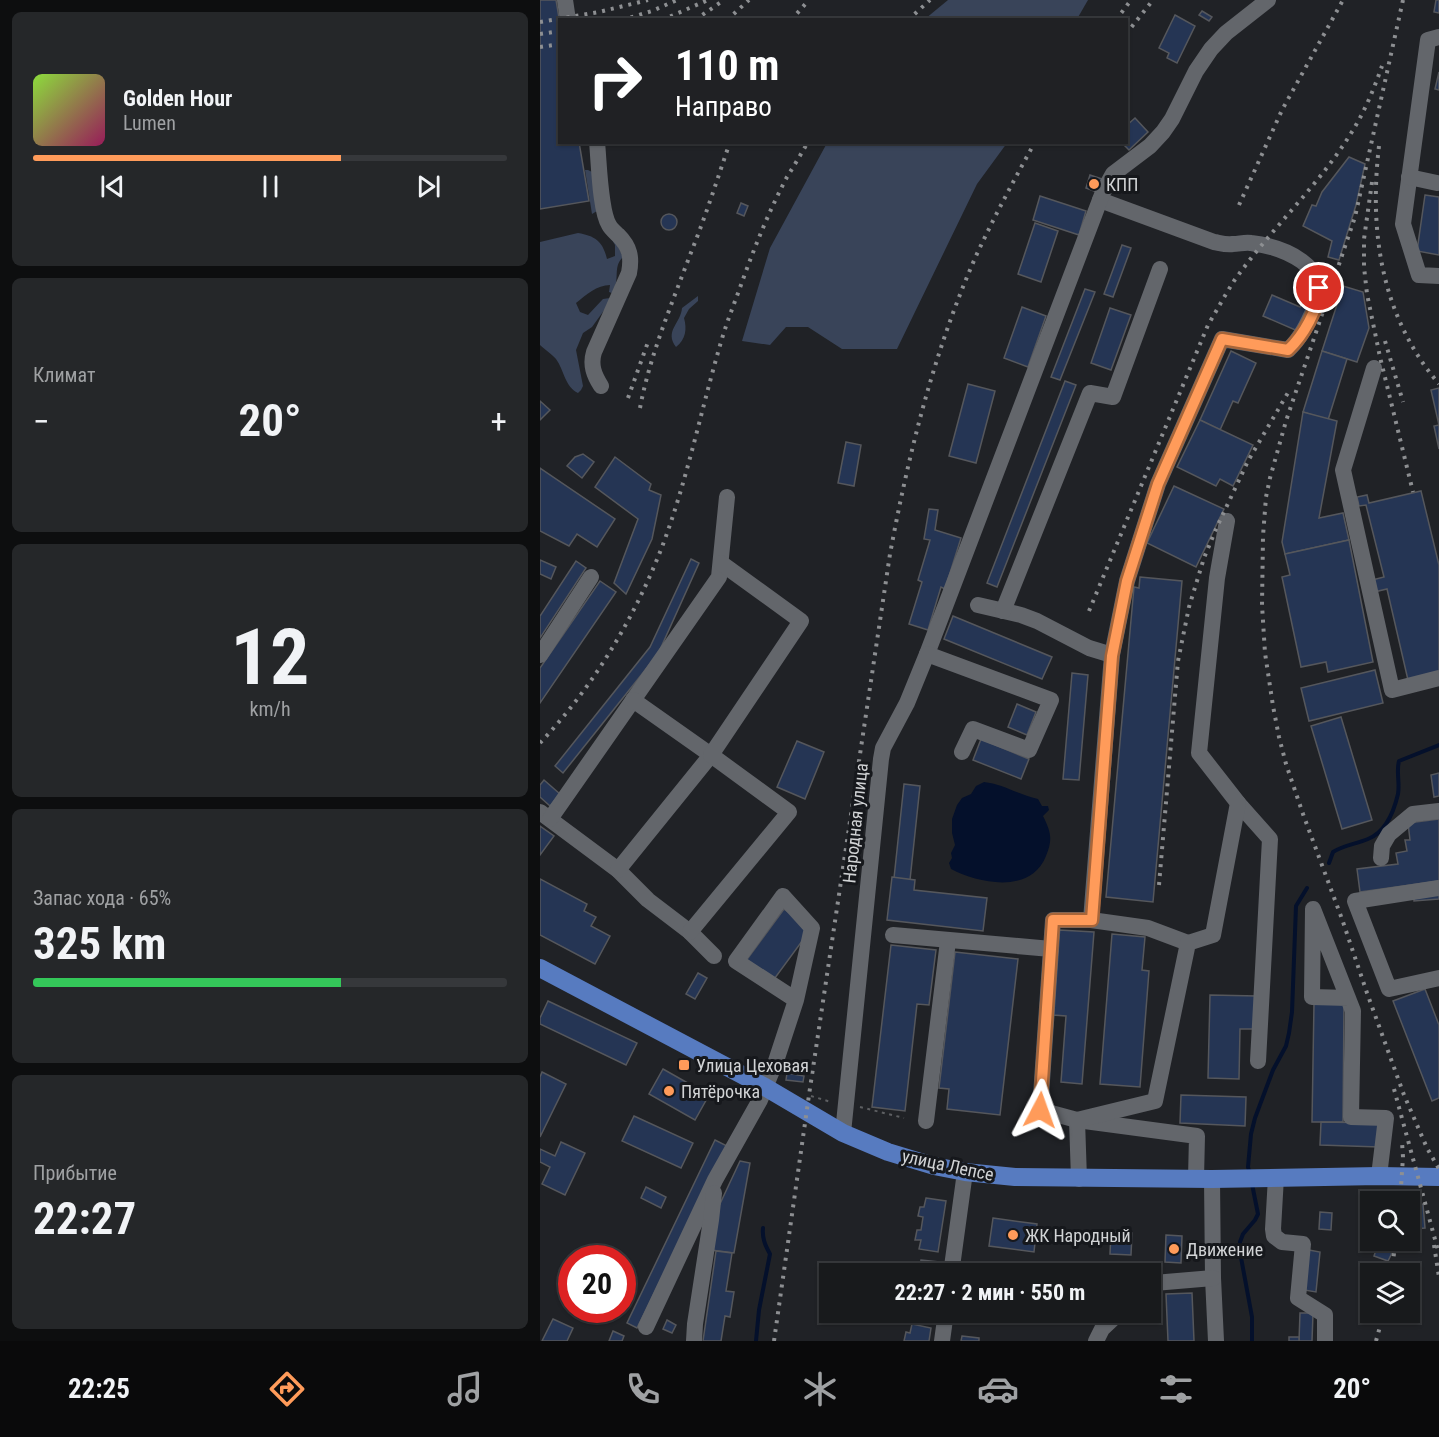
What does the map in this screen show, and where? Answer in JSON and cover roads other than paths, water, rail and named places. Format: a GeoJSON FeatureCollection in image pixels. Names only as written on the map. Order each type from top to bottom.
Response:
{"type":"FeatureCollection","features":[{"type":"Feature","properties":{"kind":"main road","name":"улица Лепсе"},"geometry":{"type":"LineString","coordinates":[[541,971],[765,1088],[843,1133],[888,1152],[934,1166],[1015,1177],[1079,1179],[1439,1177]]}},
{"type":"Feature","properties":{"kind":"street"},"geometry":{"type":"LineString","coordinates":[[565,0],[568,18]]}},
{"type":"Feature","properties":{"kind":"street","name":"Народная улица"},"geometry":{"type":"LineString","coordinates":[[843,1133],[880,759],[883,748],[907,703],[927,654],[1103,192],[1113,174],[1144,152],[1163,132],[1196,71],[1211,49],[1226,33],[1268,0]]}},
{"type":"Feature","properties":{"kind":"street"},"geometry":{"type":"LineString","coordinates":[[1439,37],[1428,40],[1403,224],[1419,275],[1439,276]]}},
{"type":"Feature","properties":{"kind":"street"},"geometry":{"type":"LineString","coordinates":[[597,144],[605,218],[612,230],[626,243],[631,256],[629,273],[592,359],[593,371],[601,386]]}},
{"type":"Feature","properties":{"kind":"street"},"geometry":{"type":"LineString","coordinates":[[1409,177],[1437,183]]}},
{"type":"Feature","properties":{"kind":"street"},"geometry":{"type":"LineString","coordinates":[[1092,920],[1112,656],[1127,581],[1158,484],[1222,339],[1288,350],[1305,329],[1317,304],[1319,288],[1316,275],[1312,270],[1299,259],[1282,250],[1251,243],[1214,242],[1100,200]]}},
{"type":"Feature","properties":{"kind":"street"},"geometry":{"type":"LineString","coordinates":[[1004,611],[1090,393],[1113,397],[1160,269]]}},
{"type":"Feature","properties":{"kind":"street"},"geometry":{"type":"LineString","coordinates":[[1374,368],[1343,470],[1392,690],[1439,678]]}},
{"type":"Feature","properties":{"kind":"street"},"geometry":{"type":"LineString","coordinates":[[714,956],[690,932],[648,900],[618,870],[545,816],[633,700],[719,577],[727,497]]}},
{"type":"Feature","properties":{"kind":"street"},"geometry":{"type":"LineString","coordinates":[[1227,521],[1217,578],[1199,753],[1238,804],[1270,839],[1258,1061]]}},
{"type":"Feature","properties":{"kind":"street"},"geometry":{"type":"LineString","coordinates":[[618,870],[711,755],[801,621],[721,563]]}},
{"type":"Feature","properties":{"kind":"street"},"geometry":{"type":"LineString","coordinates":[[540,655],[591,577]]}},
{"type":"Feature","properties":{"kind":"street"},"geometry":{"type":"LineString","coordinates":[[978,605],[1037,621],[1089,648],[1112,656]]}},
{"type":"Feature","properties":{"kind":"street"},"geometry":{"type":"LineString","coordinates":[[927,654],[1051,700],[1029,750],[973,729],[962,752]]}},
{"type":"Feature","properties":{"kind":"street"},"geometry":{"type":"LineString","coordinates":[[633,700],[789,812],[690,932]]}},
{"type":"Feature","properties":{"kind":"street"},"geometry":{"type":"LineString","coordinates":[[1216,1341],[1212,1178],[1197,1136],[1077,1120],[1040,1110],[1053,920],[1092,920],[1148,928],[1188,943],[1213,935],[1238,804]]}},
{"type":"Feature","properties":{"kind":"street"},"geometry":{"type":"LineString","coordinates":[[1381,858],[1382,846],[1389,834],[1413,814],[1439,811]]}},
{"type":"Feature","properties":{"kind":"street"},"geometry":{"type":"LineString","coordinates":[[1439,888],[1355,901],[1389,989],[1439,978]]}},
{"type":"Feature","properties":{"kind":"street"},"geometry":{"type":"LineString","coordinates":[[645,1327],[715,1180],[760,1100],[776,1062],[796,1000],[812,928],[783,896],[736,961],[796,1000]]}},
{"type":"Feature","properties":{"kind":"street"},"geometry":{"type":"LineString","coordinates":[[1348,998],[1312,997],[1313,909],[1348,998],[1353,1011],[1351,1117],[1386,1118],[1379,1176]]}},
{"type":"Feature","properties":{"kind":"street"},"geometry":{"type":"LineString","coordinates":[[893,935],[1051,949]]}},
{"type":"Feature","properties":{"kind":"street"},"geometry":{"type":"LineString","coordinates":[[926,1121],[948,941]]}},
{"type":"Feature","properties":{"kind":"street"},"geometry":{"type":"LineString","coordinates":[[1077,1120],[1155,1101],[1188,943]]}},
{"type":"Feature","properties":{"kind":"street"},"geometry":{"type":"LineString","coordinates":[[1077,1120],[1079,1179]]}},
{"type":"Feature","properties":{"kind":"street"},"geometry":{"type":"LineString","coordinates":[[953,1263],[965,1172]]}},
{"type":"Feature","properties":{"kind":"street"},"geometry":{"type":"LineString","coordinates":[[1272,1178],[1274,1236],[1282,1242],[1303,1244],[1298,1298],[1325,1315],[1325,1341]]}},
{"type":"Feature","properties":{"kind":"street"},"geometry":{"type":"LineString","coordinates":[[694,1341],[715,1180]]}},
{"type":"Feature","properties":{"kind":"street"},"geometry":{"type":"LineString","coordinates":[[1161,1282],[1213,1278]]}},
{"type":"Feature","properties":{"kind":"street"},"geometry":{"type":"LineString","coordinates":[[942,1341],[944,1323]]}},
{"type":"Feature","properties":{"kind":"street"},"geometry":{"type":"LineString","coordinates":[[1096,1341],[1102,1329],[1108,1323]]}},
{"type":"Feature","properties":{"kind":"waterway"},"geometry":{"type":"LineString","coordinates":[[1329,863],[1333,852],[1374,836],[1384,826],[1398,794],[1399,761],[1439,745]]}},
{"type":"Feature","properties":{"kind":"waterway"},"geometry":{"type":"LineString","coordinates":[[1250,1174],[1248,1167],[1255,1118],[1273,1070],[1286,1046],[1289,1033],[1292,1012],[1296,906],[1307,888]]}},
{"type":"Feature","properties":{"kind":"waterway"},"geometry":{"type":"LineString","coordinates":[[1252,1184],[1258,1214],[1243,1234],[1240,1242],[1252,1317],[1252,1341]]}},
{"type":"Feature","properties":{"kind":"waterway"},"geometry":{"type":"LineString","coordinates":[[756,1341],[759,1310],[770,1254],[764,1241],[763,1228]]}},
{"type":"Feature","properties":{"kind":"railway"},"geometry":{"type":"LineString","coordinates":[[564,18],[648,0]]}},
{"type":"Feature","properties":{"kind":"railway"},"geometry":{"type":"LineString","coordinates":[[629,18],[677,0]]}},
{"type":"Feature","properties":{"kind":"railway"},"geometry":{"type":"LineString","coordinates":[[667,18],[708,0]]}},
{"type":"Feature","properties":{"kind":"railway"},"geometry":{"type":"LineString","coordinates":[[698,18],[724,0]]}},
{"type":"Feature","properties":{"kind":"railway"},"geometry":{"type":"LineString","coordinates":[[729,18],[749,0]]}},
{"type":"Feature","properties":{"kind":"railway"},"geometry":{"type":"LineString","coordinates":[[793,18],[809,0]]}},
{"type":"Feature","properties":{"kind":"railway"},"geometry":{"type":"LineString","coordinates":[[910,18],[930,0]]}},
{"type":"Feature","properties":{"kind":"railway"},"geometry":{"type":"LineString","coordinates":[[1118,18],[1131,0]]}},
{"type":"Feature","properties":{"kind":"railway"},"geometry":{"type":"LineString","coordinates":[[1128,31],[1153,0]]}},
{"type":"Feature","properties":{"kind":"railway"},"geometry":{"type":"LineString","coordinates":[[1239,205],[1282,110],[1343,0]]}},
{"type":"Feature","properties":{"kind":"railway"},"geometry":{"type":"LineString","coordinates":[[1403,0],[1355,217],[1286,421],[1270,478],[1263,536],[1262,605],[1265,653],[1273,706],[1286,764],[1404,1095],[1427,1148],[1439,1169]]}},
{"type":"Feature","properties":{"kind":"railway"},"geometry":{"type":"LineString","coordinates":[[540,22],[558,19]]}},
{"type":"Feature","properties":{"kind":"railway"},"geometry":{"type":"LineString","coordinates":[[540,34],[558,31]]}},
{"type":"Feature","properties":{"kind":"railway"},"geometry":{"type":"LineString","coordinates":[[540,47],[558,44]]}},
{"type":"Feature","properties":{"kind":"railway"},"geometry":{"type":"LineString","coordinates":[[1089,611],[1208,325],[1234,281],[1249,261],[1343,146],[1364,111],[1382,66]]}},
{"type":"Feature","properties":{"kind":"railway"},"geometry":{"type":"LineString","coordinates":[[640,408],[649,369],[729,144]]}},
{"type":"Feature","properties":{"kind":"railway"},"geometry":{"type":"LineString","coordinates":[[540,743],[595,675],[625,626],[651,574],[679,497],[723,334],[768,216],[807,144]]}},
{"type":"Feature","properties":{"kind":"railway"},"geometry":{"type":"LineString","coordinates":[[774,1341],[890,554],[914,440],[935,365],[961,292],[990,227],[1034,144]]}},
{"type":"Feature","properties":{"kind":"railway"},"geometry":{"type":"LineString","coordinates":[[1379,146],[1376,210],[1378,241],[1384,272],[1392,301],[1404,330],[1419,358],[1439,384]]}},
{"type":"Feature","properties":{"kind":"railway"},"geometry":{"type":"LineString","coordinates":[[1372,182],[1364,239],[1367,294],[1413,492]]}},
{"type":"Feature","properties":{"kind":"railway"},"geometry":{"type":"LineString","coordinates":[[1385,341],[1403,402]]}},
{"type":"Feature","properties":{"kind":"railway"},"geometry":{"type":"LineString","coordinates":[[628,398],[648,342]]}},
{"type":"Feature","properties":{"kind":"railway"},"geometry":{"type":"LineString","coordinates":[[1159,885],[1178,661],[1189,607],[1204,558],[1216,529],[1248,461],[1289,391]]}},
{"type":"Feature","properties":{"kind":"railway"},"geometry":{"type":"LineString","coordinates":[[1394,1089],[1439,1254]]}},
{"type":"Feature","properties":{"kind":"railway"},"geometry":{"type":"LineString","coordinates":[[1401,1191],[1402,1142]]}},
{"type":"Feature","properties":{"kind":"railway"},"geometry":{"type":"LineString","coordinates":[[1434,1245],[1439,1277]]}},
{"type":"Feature","properties":{"kind":"railway"},"geometry":{"type":"LineString","coordinates":[[1393,1263],[1394,1251]]}},
{"type":"Feature","properties":{"kind":"railway"},"geometry":{"type":"LineString","coordinates":[[1376,1341],[1381,1323]]}},
{"type":"Feature","properties":{"kind":"place","name":"КПП"},"geometry":{"type":"Point","coordinates":[1094,184]}},
{"type":"Feature","properties":{"kind":"place","name":"Улица Цеховая"},"geometry":{"type":"Point","coordinates":[684,1065]}},
{"type":"Feature","properties":{"kind":"place","name":"Пятёрочка"},"geometry":{"type":"Point","coordinates":[669,1091]}},
{"type":"Feature","properties":{"kind":"place","name":"ЖК Народный"},"geometry":{"type":"Point","coordinates":[1013,1235]}},
{"type":"Feature","properties":{"kind":"place","name":"Движение"},"geometry":{"type":"Point","coordinates":[1174,1249]}}]}
